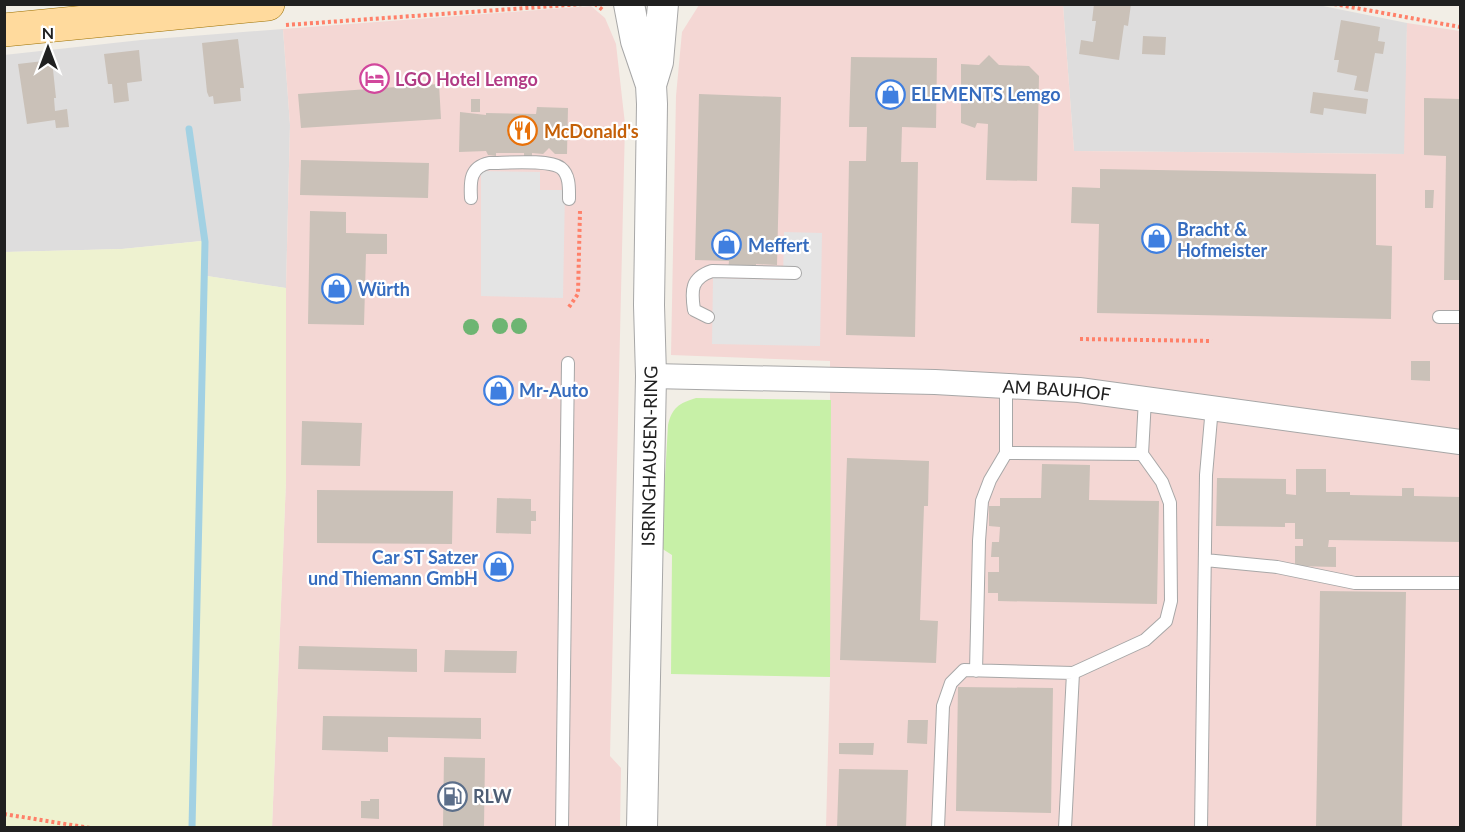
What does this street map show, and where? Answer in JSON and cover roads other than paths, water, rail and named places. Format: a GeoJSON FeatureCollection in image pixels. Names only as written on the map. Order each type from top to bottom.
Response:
{"type":"FeatureCollection","features":[{"type":"Feature","properties":{"kind":"main road"},"geometry":{"type":"LineString","coordinates":[[4,30],[272,15]]}},
{"type":"Feature","properties":{"kind":"street","name":"ISRINGHAUSEN-RING"},"geometry":{"type":"LineString","coordinates":[[629,4],[636,41],[651,85]]}},
{"type":"Feature","properties":{"kind":"street","name":"ISRINGHAUSEN-RING"},"geometry":{"type":"LineString","coordinates":[[642,828],[651,376],[649,314],[651,85],[657,62],[663,4]]}},
{"type":"Feature","properties":{"kind":"street","name":"AM BAUHOF"},"geometry":{"type":"LineString","coordinates":[[651,376],[935,382],[1079,390],[1461,442]]}},
{"type":"Feature","properties":{"kind":"lane"},"geometry":{"type":"LineString","coordinates":[[471,198],[471,180],[474,171],[480,164],[489,163],[553,164],[562,169],[568,178],[570,199]]}},
{"type":"Feature","properties":{"kind":"lane"},"geometry":{"type":"LineString","coordinates":[[708,318],[694,310],[691,294],[695,283],[703,274],[712,271],[795,273]]}},
{"type":"Feature","properties":{"kind":"lane"},"geometry":{"type":"LineString","coordinates":[[1439,317],[1461,317]]}},
{"type":"Feature","properties":{"kind":"lane"},"geometry":{"type":"LineString","coordinates":[[562,828],[568,363]]}},
{"type":"Feature","properties":{"kind":"lane"},"geometry":{"type":"LineString","coordinates":[[976,671],[982,501],[990,480],[1006,453],[1006,386]]}},
{"type":"Feature","properties":{"kind":"lane"},"geometry":{"type":"LineString","coordinates":[[938,828],[943,706],[951,683],[964,670],[1073,673],[1145,640],[1166,621],[1172,601],[1170,503],[1162,482],[1142,454],[1145,399]]}},
{"type":"Feature","properties":{"kind":"lane"},"geometry":{"type":"LineString","coordinates":[[1201,828],[1206,475],[1212,407]]}},
{"type":"Feature","properties":{"kind":"lane"},"geometry":{"type":"LineString","coordinates":[[1006,453],[1142,454]]}},
{"type":"Feature","properties":{"kind":"lane"},"geometry":{"type":"LineString","coordinates":[[1205,560],[1277,567],[1355,583],[1461,583]]}},
{"type":"Feature","properties":{"kind":"lane"},"geometry":{"type":"LineString","coordinates":[[1065,828],[1073,673]]}},
{"type":"Feature","properties":{"kind":"waterway"},"geometry":{"type":"LineString","coordinates":[[189,129],[205,242],[192,828]]}},
{"type":"Feature","properties":{"kind":"place","name":"LGO Hotel Lemgo"},"geometry":{"type":"Point","coordinates":[374,79]}},
{"type":"Feature","properties":{"kind":"place","name":"ELEMENTS Lemgo"},"geometry":{"type":"Point","coordinates":[890,94]}},
{"type":"Feature","properties":{"kind":"place","name":"McDonald's"},"geometry":{"type":"Point","coordinates":[523,131]}},
{"type":"Feature","properties":{"kind":"place","name":"Bracht & Hofmeister"},"geometry":{"type":"Point","coordinates":[1156,239]}},
{"type":"Feature","properties":{"kind":"place","name":"Meffert"},"geometry":{"type":"Point","coordinates":[727,245]}},
{"type":"Feature","properties":{"kind":"place","name":"Würth"},"geometry":{"type":"Point","coordinates":[337,289]}},
{"type":"Feature","properties":{"kind":"place","name":"Mr-Auto"},"geometry":{"type":"Point","coordinates":[498,390]}},
{"type":"Feature","properties":{"kind":"place","name":"Car ST Satzer und Thiemann GmbH"},"geometry":{"type":"Point","coordinates":[499,567]}},
{"type":"Feature","properties":{"kind":"place","name":"RLW"},"geometry":{"type":"Point","coordinates":[452,796]}}]}
